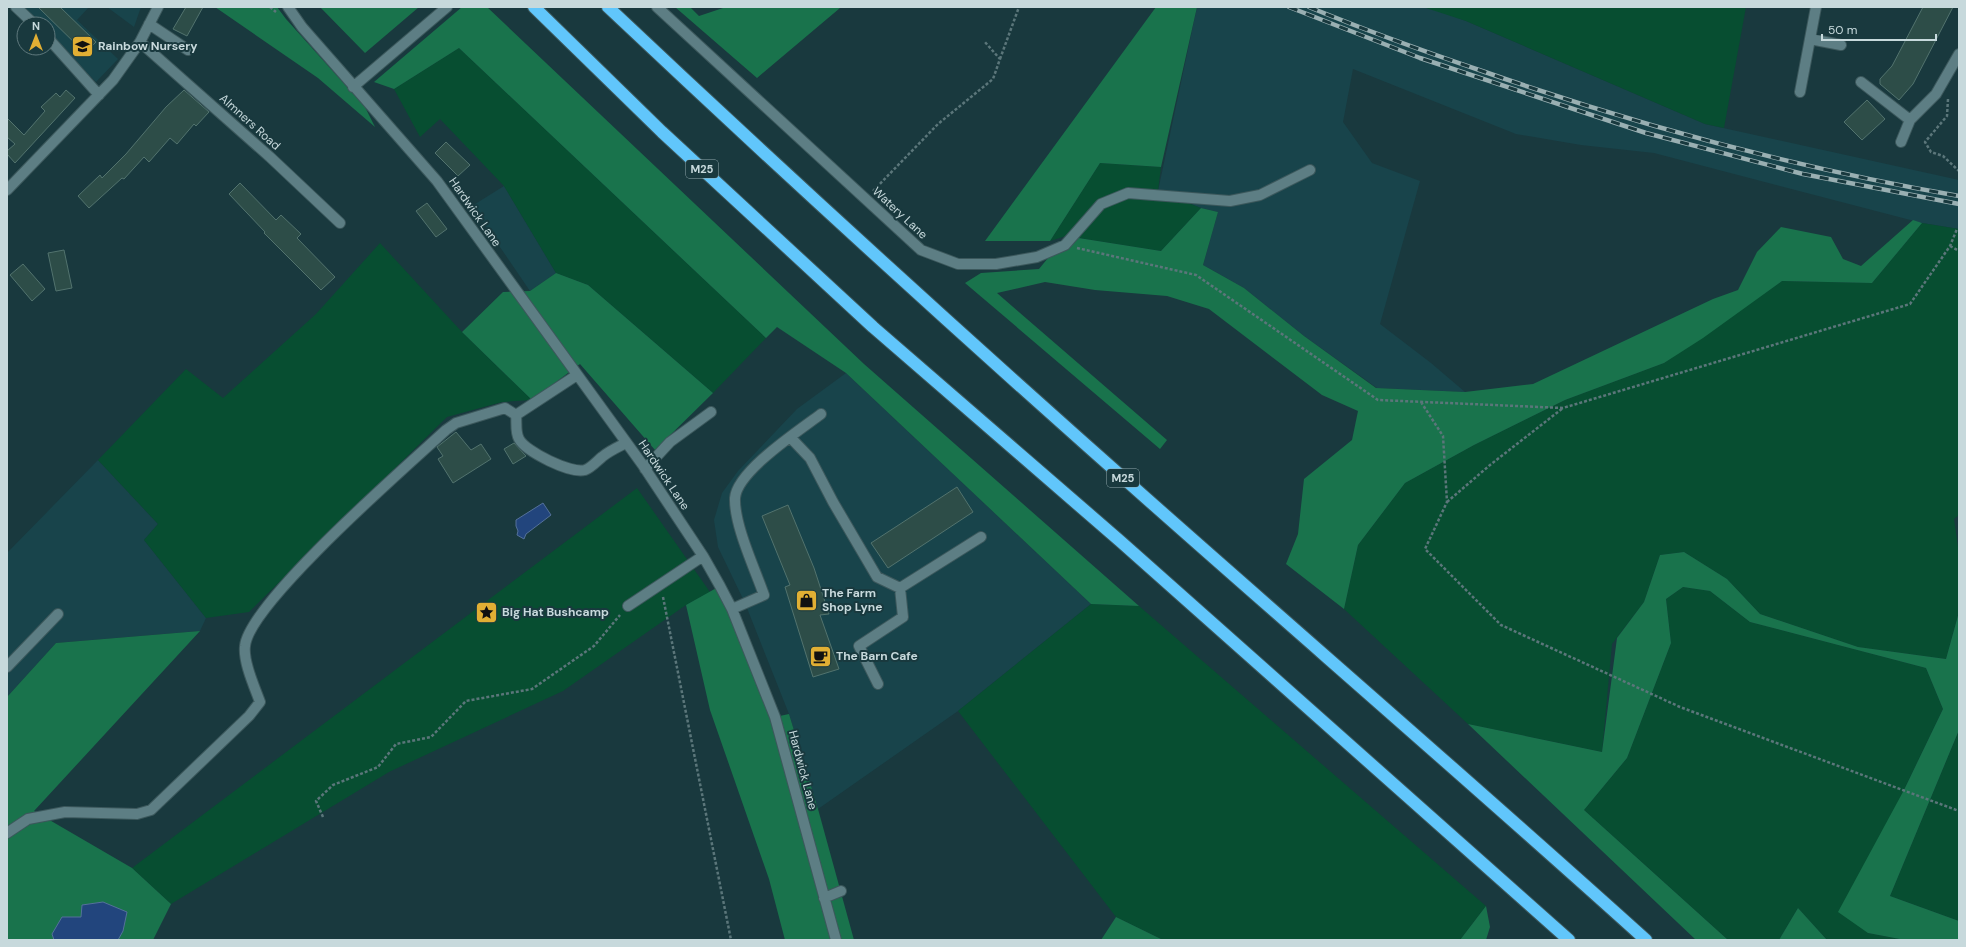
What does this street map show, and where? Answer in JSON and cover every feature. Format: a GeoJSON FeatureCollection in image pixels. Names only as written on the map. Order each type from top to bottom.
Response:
{"type":"FeatureCollection","features":[{"type":"Feature","properties":{"kind":"highway","name":"M25"},"geometry":{"type":"LineString","coordinates":[[534,7],[662,132],[873,327],[1120,541],[1569,940]]}},
{"type":"Feature","properties":{"kind":"highway","name":"M25"},"geometry":{"type":"LineString","coordinates":[[608,7],[903,280],[1146,498],[1512,818],[1646,940]]}},
{"type":"Feature","properties":{"kind":"street"},"geometry":{"type":"LineString","coordinates":[[16,7],[26,16]]}},
{"type":"Feature","properties":{"kind":"street"},"geometry":{"type":"LineString","coordinates":[[7,190],[100,95],[140,42],[158,7]]}},
{"type":"Feature","properties":{"kind":"street","name":"Hardwick Lane"},"geometry":{"type":"LineString","coordinates":[[288,7],[302,27],[353,87],[437,181],[645,469],[703,556],[732,609],[775,717],[836,940]]}},
{"type":"Feature","properties":{"kind":"street"},"geometry":{"type":"LineString","coordinates":[[353,87],[447,7]]}},
{"type":"Feature","properties":{"kind":"street","name":"Watery Lane"},"geometry":{"type":"LineString","coordinates":[[657,7],[921,250],[958,264],[996,264],[1038,257],[1065,245],[1101,204],[1128,193],[1230,201],[1260,195],[1310,170]]}},
{"type":"Feature","properties":{"kind":"street"},"geometry":{"type":"LineString","coordinates":[[1800,92],[1816,7]]}},
{"type":"Feature","properties":{"kind":"street"},"geometry":{"type":"LineString","coordinates":[[149,24],[188,50]]}},
{"type":"Feature","properties":{"kind":"street"},"geometry":{"type":"LineString","coordinates":[[1810,39],[1841,45]]}},
{"type":"Feature","properties":{"kind":"street","name":"Almners Road"},"geometry":{"type":"LineString","coordinates":[[140,42],[270,157],[340,223]]}},
{"type":"Feature","properties":{"kind":"street"},"geometry":{"type":"LineString","coordinates":[[56,47],[100,95]]}},
{"type":"Feature","properties":{"kind":"street"},"geometry":{"type":"LineString","coordinates":[[1901,142],[1910,120],[1936,94],[1959,54]]}},
{"type":"Feature","properties":{"kind":"street"},"geometry":{"type":"LineString","coordinates":[[1861,82],[1910,120]]}},
{"type":"Feature","properties":{"kind":"street"},"geometry":{"type":"LineString","coordinates":[[516,415],[578,375]]}},
{"type":"Feature","properties":{"kind":"street"},"geometry":{"type":"LineString","coordinates":[[7,833],[28,819],[65,812],[137,814],[151,810],[249,716],[260,702],[252,678],[245,646],[252,629],[273,600],[330,539],[446,430],[456,423],[505,408],[516,415]]}},
{"type":"Feature","properties":{"kind":"street"},"geometry":{"type":"LineString","coordinates":[[645,469],[670,442],[711,412]]}},
{"type":"Feature","properties":{"kind":"street"},"geometry":{"type":"LineString","coordinates":[[732,609],[764,595],[738,520],[735,497],[741,483],[763,458],[821,414]]}},
{"type":"Feature","properties":{"kind":"street"},"geometry":{"type":"LineString","coordinates":[[516,415],[517,431],[520,440],[528,448],[542,458],[574,470],[585,470],[603,456],[626,443]]}},
{"type":"Feature","properties":{"kind":"street"},"geometry":{"type":"LineString","coordinates":[[790,437],[810,458],[833,502],[877,576],[900,588]]}},
{"type":"Feature","properties":{"kind":"street"},"geometry":{"type":"LineString","coordinates":[[900,588],[981,537]]}},
{"type":"Feature","properties":{"kind":"street"},"geometry":{"type":"LineString","coordinates":[[628,606],[703,556]]}},
{"type":"Feature","properties":{"kind":"street"},"geometry":{"type":"LineString","coordinates":[[878,684],[859,646],[903,617],[900,588]]}},
{"type":"Feature","properties":{"kind":"street"},"geometry":{"type":"LineString","coordinates":[[7,667],[58,614]]}},
{"type":"Feature","properties":{"kind":"street"},"geometry":{"type":"LineString","coordinates":[[824,898],[841,892]]}},
{"type":"Feature","properties":{"kind":"path"},"geometry":{"type":"LineString","coordinates":[[865,199],[938,124],[993,79],[1019,7]]}},
{"type":"Feature","properties":{"kind":"path"},"geometry":{"type":"LineString","coordinates":[[984,41],[1000,59]]}},
{"type":"Feature","properties":{"kind":"path"},"geometry":{"type":"LineString","coordinates":[[1948,96],[1947,116],[1924,142],[1931,152],[1943,156],[1959,171]]}},
{"type":"Feature","properties":{"kind":"path"},"geometry":{"type":"LineString","coordinates":[[1065,245],[1196,275],[1378,400],[1563,408],[1910,304],[1950,246],[1956,228]]}},
{"type":"Feature","properties":{"kind":"path"},"geometry":{"type":"LineString","coordinates":[[1950,246],[1959,252]]}},
{"type":"Feature","properties":{"kind":"path"},"geometry":{"type":"LineString","coordinates":[[1421,402],[1443,436],[1447,502]]}},
{"type":"Feature","properties":{"kind":"path"},"geometry":{"type":"LineString","coordinates":[[1563,408],[1490,465],[1447,502],[1425,548],[1501,625],[1680,707],[1959,811]]}},
{"type":"Feature","properties":{"kind":"path"},"geometry":{"type":"LineString","coordinates":[[661,584],[731,940]]}},
{"type":"Feature","properties":{"kind":"path"},"geometry":{"type":"LineString","coordinates":[[323,817],[316,801],[333,785],[378,767],[396,744],[431,737],[466,701],[532,689],[594,646],[628,606]]}},
{"type":"Feature","properties":{"kind":"shaded area","name":"Rainbow Nursery"},"geometry":{"type":"Polygon","coordinates":[[[22,7],[89,7],[77,20],[118,59],[96,82],[56,41],[56,16],[31,16],[22,7]]]}},
{"type":"Feature","properties":{"kind":"shaded area","name":"Rainbow Nursery"},"geometry":{"type":"Polygon","coordinates":[[[107,7],[141,7],[134,27],[107,7]]]}},
{"type":"Feature","properties":{"kind":"shaded area"},"geometry":{"type":"Polygon","coordinates":[[[1197,7],[1423,7],[1436,10],[1466,21],[1705,124],[1959,180],[1959,229],[1922,223],[1654,153],[1581,145],[1516,134],[1353,69],[1343,122],[1372,163],[1420,181],[1380,324],[1431,363],[1465,392],[1377,388],[1304,336],[1244,288],[1203,265],[1218,212],[1201,208],[1158,191],[1197,7]]]}},
{"type":"Feature","properties":{"kind":"shaded area"},"geometry":{"type":"Polygon","coordinates":[[[504,186],[556,273],[530,291],[472,206],[504,186]]]}},
{"type":"Feature","properties":{"kind":"shaded area"},"geometry":{"type":"Polygon","coordinates":[[[846,373],[1091,604],[958,711],[818,809],[789,714],[745,603],[718,547],[714,520],[722,493],[738,471],[797,409],[846,373]]]}},
{"type":"Feature","properties":{"kind":"shaded area"},"geometry":{"type":"Polygon","coordinates":[[[98,460],[158,524],[144,540],[206,618],[200,631],[56,643],[7,697],[7,553],[98,460]]]}},
{"type":"Feature","properties":{"kind":"green space"},"geometry":{"type":"Polygon","coordinates":[[[215,7],[277,7],[365,107],[375,127],[318,78],[215,7]]]}},
{"type":"Feature","properties":{"kind":"green space"},"geometry":{"type":"Polygon","coordinates":[[[320,7],[419,7],[365,53],[320,7]]]}},
{"type":"Feature","properties":{"kind":"green space"},"geometry":{"type":"Polygon","coordinates":[[[462,7],[487,7],[864,364],[1139,606],[1091,604],[846,373],[777,327],[766,338],[459,48],[394,89],[374,82],[462,7]]]}},
{"type":"Feature","properties":{"kind":"green space"},"geometry":{"type":"Polygon","coordinates":[[[675,7],[690,7],[699,16],[726,7],[840,8],[757,78],[675,7]]]}},
{"type":"Feature","properties":{"kind":"green space"},"geometry":{"type":"Polygon","coordinates":[[[1156,7],[1197,7],[1161,167],[1100,163],[1050,241],[985,241],[1156,7]]]}},
{"type":"Feature","properties":{"kind":"green space"},"geometry":{"type":"Polygon","coordinates":[[[1423,7],[1746,7],[1724,128],[1705,124],[1466,21],[1423,7]]]}},
{"type":"Feature","properties":{"kind":"green space"},"geometry":{"type":"Polygon","coordinates":[[[459,48],[766,338],[713,393],[588,285],[556,273],[504,186],[440,119],[420,137],[394,89],[459,48]]]}},
{"type":"Feature","properties":{"kind":"green space"},"geometry":{"type":"Polygon","coordinates":[[[1100,163],[1161,167],[1158,191],[1201,208],[1161,251],[1066,236],[1050,241],[1100,163]]]}},
{"type":"Feature","properties":{"kind":"green space"},"geometry":{"type":"Polygon","coordinates":[[[1201,208],[1218,212],[1203,265],[1244,288],[1304,336],[1376,388],[1465,392],[1533,384],[1713,299],[1738,290],[1757,252],[1781,227],[1831,237],[1843,259],[1861,266],[1913,220],[1922,223],[1872,283],[1782,281],[1703,338],[1664,363],[1565,400],[1474,445],[1405,483],[1358,545],[1344,609],[1286,564],[1298,534],[1304,479],[1352,440],[1358,411],[1322,395],[1209,309],[1167,296],[1095,290],[1045,282],[997,293],[1167,440],[1160,449],[965,283],[981,273],[1039,269],[1066,236],[1161,251],[1201,208]]]}},
{"type":"Feature","properties":{"kind":"green space"},"geometry":{"type":"Polygon","coordinates":[[[1922,223],[1959,229],[1959,515],[1954,519],[1959,554],[1959,612],[1946,659],[1858,647],[1760,614],[1727,579],[1684,552],[1660,555],[1644,602],[1612,644],[1602,752],[1468,724],[1344,609],[1358,545],[1405,483],[1474,445],[1565,400],[1664,363],[1782,281],[1872,283],[1922,223]]]}},
{"type":"Feature","properties":{"kind":"green space"},"geometry":{"type":"Polygon","coordinates":[[[380,243],[462,332],[532,400],[502,402],[447,417],[249,612],[206,618],[144,540],[158,524],[98,460],[186,369],[223,398],[316,314],[380,243]]]}},
{"type":"Feature","properties":{"kind":"green space"},"geometry":{"type":"Polygon","coordinates":[[[556,273],[588,285],[713,393],[655,450],[580,364],[532,400],[462,332],[503,292],[530,291],[556,273]]]}},
{"type":"Feature","properties":{"kind":"green space"},"geometry":{"type":"Polygon","coordinates":[[[637,488],[710,592],[686,605],[563,691],[389,772],[171,904],[132,868],[637,488]]]}},
{"type":"Feature","properties":{"kind":"green space"},"geometry":{"type":"Polygon","coordinates":[[[1684,552],[1727,579],[1760,614],[1858,647],[1946,659],[1959,612],[1959,730],[1890,896],[1959,921],[1959,940],[1905,940],[1868,933],[1838,912],[1904,790],[1943,709],[1926,668],[1750,622],[1710,591],[1683,587],[1666,599],[1671,643],[1627,758],[1584,810],[1728,940],[1696,940],[1468,724],[1602,752],[1617,638],[1644,602],[1660,555],[1684,552]]]}},
{"type":"Feature","properties":{"kind":"green space"},"geometry":{"type":"Polygon","coordinates":[[[720,586],[775,717],[789,714],[818,809],[854,940],[785,940],[769,879],[710,710],[686,605],[720,586]]]}},
{"type":"Feature","properties":{"kind":"green space"},"geometry":{"type":"Polygon","coordinates":[[[1683,587],[1710,591],[1750,622],[1926,668],[1943,709],[1904,790],[1868,933],[1905,940],[1827,940],[1798,908],[1779,940],[1728,940],[1584,810],[1627,758],[1671,643],[1666,599],[1683,587]]]}},
{"type":"Feature","properties":{"kind":"green space"},"geometry":{"type":"Polygon","coordinates":[[[1091,604],[1139,606],[1486,906],[1460,940],[1163,940],[1116,917],[958,711],[1091,604]]]}},
{"type":"Feature","properties":{"kind":"green space"},"geometry":{"type":"Polygon","coordinates":[[[200,631],[34,811],[132,868],[171,904],[153,940],[7,940],[7,697],[56,643],[200,631]]]}},
{"type":"Feature","properties":{"kind":"green space"},"geometry":{"type":"Polygon","coordinates":[[[1959,730],[1959,921],[1890,896],[1959,730]]]}},
{"type":"Feature","properties":{"kind":"green space"},"geometry":{"type":"Polygon","coordinates":[[[1486,906],[1490,927],[1486,940],[1460,940],[1486,906]]]}},
{"type":"Feature","properties":{"kind":"green space"},"geometry":{"type":"Polygon","coordinates":[[[1798,908],[1827,940],[1779,940],[1798,908]]]}},
{"type":"Feature","properties":{"kind":"green space"},"geometry":{"type":"Polygon","coordinates":[[[1116,917],[1163,940],[1101,940],[1116,917]]]}},
{"type":"Feature","properties":{"kind":"water"},"geometry":{"type":"Polygon","coordinates":[[[543,503],[551,515],[526,534],[524,539],[517,535],[518,531],[516,520],[543,503]]]}},
{"type":"Feature","properties":{"kind":"water"},"geometry":{"type":"Polygon","coordinates":[[[103,902],[127,912],[123,931],[118,940],[54,940],[52,934],[62,917],[81,917],[82,905],[103,902]]]}},
{"type":"Feature","properties":{"kind":"building"},"geometry":{"type":"Polygon","coordinates":[[[38,7],[60,7],[96,42],[85,53],[56,25],[56,16],[47,16],[38,7]]]}},
{"type":"Feature","properties":{"kind":"building"},"geometry":{"type":"Polygon","coordinates":[[[186,7],[203,7],[187,36],[173,29],[186,7]]]}},
{"type":"Feature","properties":{"kind":"building"},"geometry":{"type":"Polygon","coordinates":[[[1923,7],[1953,7],[1913,84],[1899,100],[1880,84],[1880,79],[1892,66],[1923,7]]]}},
{"type":"Feature","properties":{"kind":"building"},"geometry":{"type":"Polygon","coordinates":[[[66,90],[75,98],[15,163],[7,154],[7,151],[15,144],[7,137],[7,118],[24,135],[45,111],[41,107],[56,93],[60,97],[66,90]]]}},
{"type":"Feature","properties":{"kind":"building"},"geometry":{"type":"Polygon","coordinates":[[[184,90],[209,112],[196,126],[194,124],[177,144],[170,138],[149,162],[144,157],[124,179],[122,178],[89,208],[78,196],[100,175],[102,178],[126,154],[166,107],[184,90]]]}},
{"type":"Feature","properties":{"kind":"building"},"geometry":{"type":"Polygon","coordinates":[[[1867,100],[1885,119],[1862,140],[1844,122],[1867,100]]]}},
{"type":"Feature","properties":{"kind":"building"},"geometry":{"type":"Polygon","coordinates":[[[446,142],[470,165],[458,176],[435,153],[446,142]]]}},
{"type":"Feature","properties":{"kind":"building"},"geometry":{"type":"Polygon","coordinates":[[[240,183],[276,220],[281,215],[301,234],[297,238],[335,277],[321,290],[264,233],[265,232],[229,194],[240,183]]]}},
{"type":"Feature","properties":{"kind":"building"},"geometry":{"type":"Polygon","coordinates":[[[427,203],[447,229],[436,237],[416,211],[427,203]]]}},
{"type":"Feature","properties":{"kind":"building"},"geometry":{"type":"Polygon","coordinates":[[[64,250],[72,288],[56,291],[48,253],[64,250]]]}},
{"type":"Feature","properties":{"kind":"building"},"geometry":{"type":"Polygon","coordinates":[[[23,264],[45,289],[32,301],[10,275],[23,264]]]}},
{"type":"Feature","properties":{"kind":"building"},"geometry":{"type":"Polygon","coordinates":[[[456,432],[471,450],[481,444],[491,459],[453,483],[438,459],[443,456],[437,447],[456,432]]]}},
{"type":"Feature","properties":{"kind":"building"},"geometry":{"type":"Polygon","coordinates":[[[514,443],[526,456],[513,464],[504,449],[514,443]]]}},
{"type":"Feature","properties":{"kind":"building"},"geometry":{"type":"Polygon","coordinates":[[[957,487],[973,512],[888,568],[871,543],[957,487]]]}},
{"type":"Feature","properties":{"kind":"building"},"geometry":{"type":"Polygon","coordinates":[[[788,505],[814,568],[829,614],[820,615],[839,669],[813,677],[785,587],[790,585],[762,516],[788,505]]]}},
{"type":"Feature","properties":{"kind":"railway"},"geometry":{"type":"LineString","coordinates":[[1289,7],[1420,58],[1646,133],[1803,174],[1959,204]]}},
{"type":"Feature","properties":{"kind":"railway"},"geometry":{"type":"LineString","coordinates":[[1309,7],[1419,49],[1543,92],[1660,128],[1779,159],[1898,185],[1959,196]]}},
{"type":"Feature","properties":{"kind":"place","name":"Rainbow Nursery"},"geometry":{"type":"Point","coordinates":[83,46]}},
{"type":"Feature","properties":{"kind":"place","name":"The Farm Shop Lyne"},"geometry":{"type":"Point","coordinates":[807,600]}},
{"type":"Feature","properties":{"kind":"place","name":"Big Hat Bushcamp"},"geometry":{"type":"Point","coordinates":[487,612]}},
{"type":"Feature","properties":{"kind":"place","name":"The Barn Cafe"},"geometry":{"type":"Point","coordinates":[820,656]}}]}
